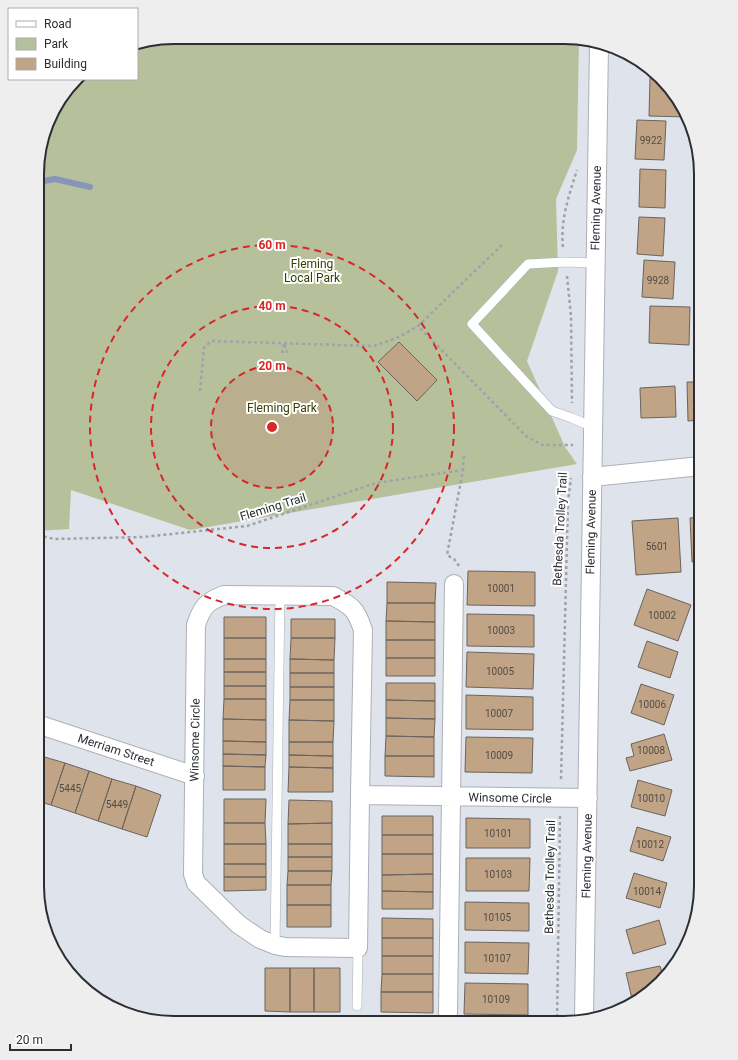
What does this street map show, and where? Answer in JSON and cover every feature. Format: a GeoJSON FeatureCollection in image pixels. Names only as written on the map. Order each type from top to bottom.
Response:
{"type":"FeatureCollection","features":[{"type":"Feature","properties":{"kind":"street","name":"Fleming Avenue"},"geometry":{"type":"LineString","coordinates":[[584,1014],[598,48]]}},
{"type":"Feature","properties":{"kind":"street"},"geometry":{"type":"LineString","coordinates":[[592,477],[694,467]]}},
{"type":"Feature","properties":{"kind":"street"},"geometry":{"type":"LineString","coordinates":[[448,1013],[454,584]]}},
{"type":"Feature","properties":{"kind":"street","name":"Winsome Circle"},"geometry":{"type":"LineString","coordinates":[[224,595],[333,596],[348,603],[358,615],[363,630],[358,948],[285,947],[260,939],[238,924],[196,883],[193,874],[195,776],[196,625],[200,611],[212,600],[224,595]]}},
{"type":"Feature","properties":{"kind":"street","name":"Merriam Street"},"geometry":{"type":"LineString","coordinates":[[44,726],[195,776]]}},
{"type":"Feature","properties":{"kind":"street","name":"Winsome Circle"},"geometry":{"type":"LineString","coordinates":[[360,795],[588,798]]}},
{"type":"Feature","properties":{"kind":"lane"},"geometry":{"type":"LineString","coordinates":[[593,427],[552,411],[472,324],[528,264],[595,262]]}},
{"type":"Feature","properties":{"kind":"lane"},"geometry":{"type":"LineString","coordinates":[[275,945],[280,596]]}},
{"type":"Feature","properties":{"kind":"lane"},"geometry":{"type":"LineString","coordinates":[[357,1006],[358,948]]}},
{"type":"Feature","properties":{"kind":"path"},"geometry":{"type":"LineString","coordinates":[[573,450],[571,316],[562,238],[567,200],[579,165]]}},
{"type":"Feature","properties":{"kind":"path"},"geometry":{"type":"LineString","coordinates":[[200,391],[204,348],[211,341],[374,346],[399,337],[418,326]]}},
{"type":"Feature","properties":{"kind":"path"},"geometry":{"type":"LineString","coordinates":[[282,353],[284,343]]}},
{"type":"Feature","properties":{"kind":"path"},"geometry":{"type":"LineString","coordinates":[[284,343],[287,353]]}},
{"type":"Feature","properties":{"kind":"path"},"geometry":{"type":"LineString","coordinates":[[454,584],[462,579],[460,567],[454,559],[447,555],[463,470],[464,453]]}},
{"type":"Feature","properties":{"kind":"path","name":"Fleming Trail"},"geometry":{"type":"LineString","coordinates":[[44,536],[54,539],[143,537],[247,526],[376,484],[463,470]]}},
{"type":"Feature","properties":{"kind":"path","name":"Bethesda Trolley Trail"},"geometry":{"type":"LineString","coordinates":[[557,1016],[560,798],[568,501],[572,476]]}},
{"type":"Feature","properties":{"kind":"green space","name":"Fleming Local Park"},"geometry":{"type":"Polygon","coordinates":[[[157,45],[579,45],[577,150],[556,199],[558,271],[527,361],[565,447],[577,464],[190,530],[71,490],[69,529],[44,531],[44,174],[46,149],[54,124],[61,109],[76,88],[84,80],[138,80],[138,49],[157,45]]]}},
{"type":"Feature","properties":{"kind":"building"},"geometry":{"type":"Polygon","coordinates":[[[650,78],[652,78],[662,88],[681,117],[649,116],[650,78]]]}},
{"type":"Feature","properties":{"kind":"building"},"geometry":{"type":"Polygon","coordinates":[[[637,120],[666,121],[664,160],[635,159],[637,120]]]}},
{"type":"Feature","properties":{"kind":"building"},"geometry":{"type":"Polygon","coordinates":[[[640,169],[666,170],[665,208],[639,207],[640,169]]]}},
{"type":"Feature","properties":{"kind":"building"},"geometry":{"type":"Polygon","coordinates":[[[639,217],[665,218],[663,256],[637,254],[639,217]]]}},
{"type":"Feature","properties":{"kind":"building"},"geometry":{"type":"Polygon","coordinates":[[[644,260],[675,262],[673,299],[642,297],[644,260]]]}},
{"type":"Feature","properties":{"kind":"building"},"geometry":{"type":"Polygon","coordinates":[[[650,306],[690,307],[689,345],[649,343],[650,306]]]}},
{"type":"Feature","properties":{"kind":"building"},"geometry":{"type":"Polygon","coordinates":[[[399,342],[437,380],[417,401],[378,362],[399,342]]]}},
{"type":"Feature","properties":{"kind":"building"},"geometry":{"type":"Polygon","coordinates":[[[687,382],[694,382],[694,421],[688,421],[687,382]]]}},
{"type":"Feature","properties":{"kind":"building"},"geometry":{"type":"Polygon","coordinates":[[[675,386],[676,417],[641,418],[640,388],[675,386]]]}},
{"type":"Feature","properties":{"kind":"building"},"geometry":{"type":"Polygon","coordinates":[[[678,518],[681,572],[636,575],[632,521],[678,518]]]}},
{"type":"Feature","properties":{"kind":"building"},"geometry":{"type":"Polygon","coordinates":[[[690,518],[694,518],[694,562],[692,562],[690,518]]]}},
{"type":"Feature","properties":{"kind":"building"},"geometry":{"type":"Polygon","coordinates":[[[468,571],[535,572],[535,606],[467,605],[468,571]]]}},
{"type":"Feature","properties":{"kind":"building"},"geometry":{"type":"Polygon","coordinates":[[[387,582],[436,583],[435,603],[387,603],[387,582]]]}},
{"type":"Feature","properties":{"kind":"building"},"geometry":{"type":"Polygon","coordinates":[[[647,589],[691,605],[678,641],[634,625],[647,589]]]}},
{"type":"Feature","properties":{"kind":"building"},"geometry":{"type":"Polygon","coordinates":[[[387,603],[435,603],[435,622],[386,621],[387,603]]]}},
{"type":"Feature","properties":{"kind":"building"},"geometry":{"type":"Polygon","coordinates":[[[467,614],[534,615],[534,647],[467,646],[467,614]]]}},
{"type":"Feature","properties":{"kind":"building"},"geometry":{"type":"Polygon","coordinates":[[[224,617],[266,617],[266,638],[224,638],[224,617]]]}},
{"type":"Feature","properties":{"kind":"building"},"geometry":{"type":"Polygon","coordinates":[[[291,619],[335,619],[335,638],[291,638],[291,619]]]}},
{"type":"Feature","properties":{"kind":"building"},"geometry":{"type":"Polygon","coordinates":[[[386,621],[435,622],[435,640],[386,640],[386,621]]]}},
{"type":"Feature","properties":{"kind":"building"},"geometry":{"type":"Polygon","coordinates":[[[224,638],[266,638],[266,659],[224,659],[224,638]]]}},
{"type":"Feature","properties":{"kind":"building"},"geometry":{"type":"Polygon","coordinates":[[[291,638],[335,638],[334,660],[290,659],[291,638]]]}},
{"type":"Feature","properties":{"kind":"building"},"geometry":{"type":"Polygon","coordinates":[[[386,640],[435,640],[435,658],[386,658],[386,640]]]}},
{"type":"Feature","properties":{"kind":"building"},"geometry":{"type":"Polygon","coordinates":[[[647,641],[678,652],[670,678],[638,667],[647,641]]]}},
{"type":"Feature","properties":{"kind":"building"},"geometry":{"type":"Polygon","coordinates":[[[467,652],[534,654],[533,689],[466,687],[467,652]]]}},
{"type":"Feature","properties":{"kind":"building"},"geometry":{"type":"Polygon","coordinates":[[[386,658],[435,658],[435,676],[386,676],[386,658]]]}},
{"type":"Feature","properties":{"kind":"building"},"geometry":{"type":"Polygon","coordinates":[[[224,659],[266,659],[266,672],[224,672],[224,659]]]}},
{"type":"Feature","properties":{"kind":"building"},"geometry":{"type":"Polygon","coordinates":[[[290,659],[334,660],[334,673],[290,673],[290,659]]]}},
{"type":"Feature","properties":{"kind":"building"},"geometry":{"type":"Polygon","coordinates":[[[224,672],[266,672],[266,686],[224,686],[224,672]]]}},
{"type":"Feature","properties":{"kind":"building"},"geometry":{"type":"Polygon","coordinates":[[[290,673],[334,673],[334,687],[290,687],[290,673]]]}},
{"type":"Feature","properties":{"kind":"building"},"geometry":{"type":"Polygon","coordinates":[[[386,683],[435,683],[435,701],[386,700],[386,683]]]}},
{"type":"Feature","properties":{"kind":"building"},"geometry":{"type":"Polygon","coordinates":[[[641,684],[674,695],[664,725],[631,713],[641,684]]]}},
{"type":"Feature","properties":{"kind":"building"},"geometry":{"type":"Polygon","coordinates":[[[224,686],[266,686],[266,699],[224,699],[224,686]]]}},
{"type":"Feature","properties":{"kind":"building"},"geometry":{"type":"Polygon","coordinates":[[[290,687],[334,687],[334,700],[290,700],[290,687]]]}},
{"type":"Feature","properties":{"kind":"building"},"geometry":{"type":"Polygon","coordinates":[[[466,695],[533,697],[533,730],[466,729],[466,695]]]}},
{"type":"Feature","properties":{"kind":"building"},"geometry":{"type":"Polygon","coordinates":[[[224,699],[266,699],[266,720],[223,719],[224,699]]]}},
{"type":"Feature","properties":{"kind":"building"},"geometry":{"type":"Polygon","coordinates":[[[290,700],[334,700],[334,721],[289,720],[290,700]]]}},
{"type":"Feature","properties":{"kind":"building"},"geometry":{"type":"Polygon","coordinates":[[[386,700],[435,701],[435,719],[386,718],[386,700]]]}},
{"type":"Feature","properties":{"kind":"building"},"geometry":{"type":"Polygon","coordinates":[[[386,718],[435,719],[434,737],[386,736],[386,718]]]}},
{"type":"Feature","properties":{"kind":"building"},"geometry":{"type":"Polygon","coordinates":[[[223,719],[266,720],[266,742],[223,741],[223,719]]]}},
{"type":"Feature","properties":{"kind":"building"},"geometry":{"type":"Polygon","coordinates":[[[289,720],[334,721],[333,742],[289,742],[289,720]]]}},
{"type":"Feature","properties":{"kind":"building"},"geometry":{"type":"Polygon","coordinates":[[[664,734],[672,760],[630,771],[626,758],[634,756],[631,744],[664,734]]]}},
{"type":"Feature","properties":{"kind":"building"},"geometry":{"type":"Polygon","coordinates":[[[386,736],[434,737],[434,756],[385,756],[386,736]]]}},
{"type":"Feature","properties":{"kind":"building"},"geometry":{"type":"Polygon","coordinates":[[[466,737],[533,738],[532,773],[465,772],[466,737]]]}},
{"type":"Feature","properties":{"kind":"building"},"geometry":{"type":"Polygon","coordinates":[[[223,741],[266,742],[266,755],[223,754],[223,741]]]}},
{"type":"Feature","properties":{"kind":"building"},"geometry":{"type":"Polygon","coordinates":[[[289,742],[333,742],[333,756],[289,755],[289,742]]]}},
{"type":"Feature","properties":{"kind":"building"},"geometry":{"type":"Polygon","coordinates":[[[223,754],[266,755],[265,767],[223,766],[223,754]]]}},
{"type":"Feature","properties":{"kind":"building"},"geometry":{"type":"Polygon","coordinates":[[[289,755],[333,756],[333,768],[289,767],[289,755]]]}},
{"type":"Feature","properties":{"kind":"building"},"geometry":{"type":"Polygon","coordinates":[[[385,756],[434,756],[434,777],[385,776],[385,756]]]}},
{"type":"Feature","properties":{"kind":"building"},"geometry":{"type":"Polygon","coordinates":[[[44,757],[65,763],[51,805],[44,803],[44,757]]]}},
{"type":"Feature","properties":{"kind":"building"},"geometry":{"type":"Polygon","coordinates":[[[65,763],[89,771],[75,813],[51,805],[65,763]]]}},
{"type":"Feature","properties":{"kind":"building"},"geometry":{"type":"Polygon","coordinates":[[[223,766],[265,767],[265,790],[223,790],[223,766]]]}},
{"type":"Feature","properties":{"kind":"building"},"geometry":{"type":"Polygon","coordinates":[[[289,767],[333,768],[333,792],[288,792],[289,767]]]}},
{"type":"Feature","properties":{"kind":"building"},"geometry":{"type":"Polygon","coordinates":[[[89,771],[112,779],[98,821],[75,813],[89,771]]]}},
{"type":"Feature","properties":{"kind":"building"},"geometry":{"type":"Polygon","coordinates":[[[112,779],[136,786],[122,829],[98,821],[112,779]]]}},
{"type":"Feature","properties":{"kind":"building"},"geometry":{"type":"Polygon","coordinates":[[[638,780],[672,790],[665,816],[631,807],[638,780]]]}},
{"type":"Feature","properties":{"kind":"building"},"geometry":{"type":"Polygon","coordinates":[[[136,786],[161,795],[147,837],[122,829],[136,786]]]}},
{"type":"Feature","properties":{"kind":"building"},"geometry":{"type":"Polygon","coordinates":[[[224,799],[266,799],[265,823],[224,823],[224,799]]]}},
{"type":"Feature","properties":{"kind":"building"},"geometry":{"type":"Polygon","coordinates":[[[289,800],[332,801],[332,823],[288,824],[289,800]]]}},
{"type":"Feature","properties":{"kind":"building"},"geometry":{"type":"Polygon","coordinates":[[[382,816],[433,816],[433,835],[382,835],[382,816]]]}},
{"type":"Feature","properties":{"kind":"building"},"geometry":{"type":"Polygon","coordinates":[[[466,818],[530,819],[530,848],[466,848],[466,818]]]}},
{"type":"Feature","properties":{"kind":"building"},"geometry":{"type":"Polygon","coordinates":[[[224,823],[265,823],[266,844],[224,844],[224,823]]]}},
{"type":"Feature","properties":{"kind":"building"},"geometry":{"type":"Polygon","coordinates":[[[332,823],[332,844],[288,844],[288,824],[332,823]]]}},
{"type":"Feature","properties":{"kind":"building"},"geometry":{"type":"Polygon","coordinates":[[[637,827],[671,837],[663,861],[630,851],[637,827]]]}},
{"type":"Feature","properties":{"kind":"building"},"geometry":{"type":"Polygon","coordinates":[[[382,835],[433,835],[433,854],[382,854],[382,835]]]}},
{"type":"Feature","properties":{"kind":"building"},"geometry":{"type":"Polygon","coordinates":[[[224,844],[266,844],[266,864],[224,864],[224,844]]]}},
{"type":"Feature","properties":{"kind":"building"},"geometry":{"type":"Polygon","coordinates":[[[288,844],[332,844],[332,857],[288,857],[288,844]]]}},
{"type":"Feature","properties":{"kind":"building"},"geometry":{"type":"Polygon","coordinates":[[[382,854],[433,854],[433,874],[382,875],[382,854]]]}},
{"type":"Feature","properties":{"kind":"building"},"geometry":{"type":"Polygon","coordinates":[[[288,857],[332,857],[332,871],[288,871],[288,857]]]}},
{"type":"Feature","properties":{"kind":"building"},"geometry":{"type":"Polygon","coordinates":[[[466,858],[530,858],[529,891],[466,891],[466,858]]]}},
{"type":"Feature","properties":{"kind":"building"},"geometry":{"type":"Polygon","coordinates":[[[224,864],[266,864],[266,877],[224,877],[224,864]]]}},
{"type":"Feature","properties":{"kind":"building"},"geometry":{"type":"Polygon","coordinates":[[[288,871],[332,871],[331,885],[287,885],[288,871]]]}},
{"type":"Feature","properties":{"kind":"building"},"geometry":{"type":"Polygon","coordinates":[[[634,873],[667,883],[660,908],[626,898],[634,873]]]}},
{"type":"Feature","properties":{"kind":"building"},"geometry":{"type":"Polygon","coordinates":[[[433,874],[433,892],[382,891],[382,875],[433,874]]]}},
{"type":"Feature","properties":{"kind":"building"},"geometry":{"type":"Polygon","coordinates":[[[224,877],[266,877],[266,890],[224,891],[224,877]]]}},
{"type":"Feature","properties":{"kind":"building"},"geometry":{"type":"Polygon","coordinates":[[[287,885],[331,885],[331,905],[287,905],[287,885]]]}},
{"type":"Feature","properties":{"kind":"building"},"geometry":{"type":"Polygon","coordinates":[[[382,891],[433,892],[433,909],[382,909],[382,891]]]}},
{"type":"Feature","properties":{"kind":"building"},"geometry":{"type":"Polygon","coordinates":[[[465,902],[529,903],[529,931],[465,930],[465,902]]]}},
{"type":"Feature","properties":{"kind":"building"},"geometry":{"type":"Polygon","coordinates":[[[287,905],[331,905],[331,927],[287,927],[287,905]]]}},
{"type":"Feature","properties":{"kind":"building"},"geometry":{"type":"Polygon","coordinates":[[[382,918],[433,919],[433,938],[382,938],[382,918]]]}},
{"type":"Feature","properties":{"kind":"building"},"geometry":{"type":"Polygon","coordinates":[[[659,920],[666,944],[633,954],[626,930],[659,920]]]}},
{"type":"Feature","properties":{"kind":"building"},"geometry":{"type":"Polygon","coordinates":[[[382,938],[433,938],[433,956],[382,956],[382,938]]]}},
{"type":"Feature","properties":{"kind":"building"},"geometry":{"type":"Polygon","coordinates":[[[465,942],[529,943],[528,974],[465,973],[465,942]]]}},
{"type":"Feature","properties":{"kind":"building"},"geometry":{"type":"Polygon","coordinates":[[[382,956],[433,956],[433,974],[382,974],[382,956]]]}},
{"type":"Feature","properties":{"kind":"building"},"geometry":{"type":"Polygon","coordinates":[[[660,966],[662,972],[650,984],[631,997],[626,973],[660,966]]]}},
{"type":"Feature","properties":{"kind":"building"},"geometry":{"type":"Polygon","coordinates":[[[265,968],[290,968],[290,1012],[265,1011],[265,968]]]}},
{"type":"Feature","properties":{"kind":"building"},"geometry":{"type":"Polygon","coordinates":[[[290,968],[314,968],[314,1012],[290,1012],[290,968]]]}},
{"type":"Feature","properties":{"kind":"building"},"geometry":{"type":"Polygon","coordinates":[[[314,968],[340,968],[340,1012],[314,1012],[314,968]]]}},
{"type":"Feature","properties":{"kind":"building"},"geometry":{"type":"Polygon","coordinates":[[[382,974],[433,974],[433,992],[381,992],[382,974]]]}},
{"type":"Feature","properties":{"kind":"building"},"geometry":{"type":"Polygon","coordinates":[[[465,983],[528,984],[528,1015],[464,1014],[465,983]]]}},
{"type":"Feature","properties":{"kind":"building"},"geometry":{"type":"Polygon","coordinates":[[[381,992],[433,992],[433,1013],[381,1012],[381,992]]]}},
{"type":"Feature","properties":{"kind":"waterway"},"geometry":{"type":"LineString","coordinates":[[44,181],[55,179],[90,187]]}},
{"type":"Feature","properties":{"kind":"park label","name":"Fleming Park"},"geometry":{"type":"Point","coordinates":[282,408]}}]}
